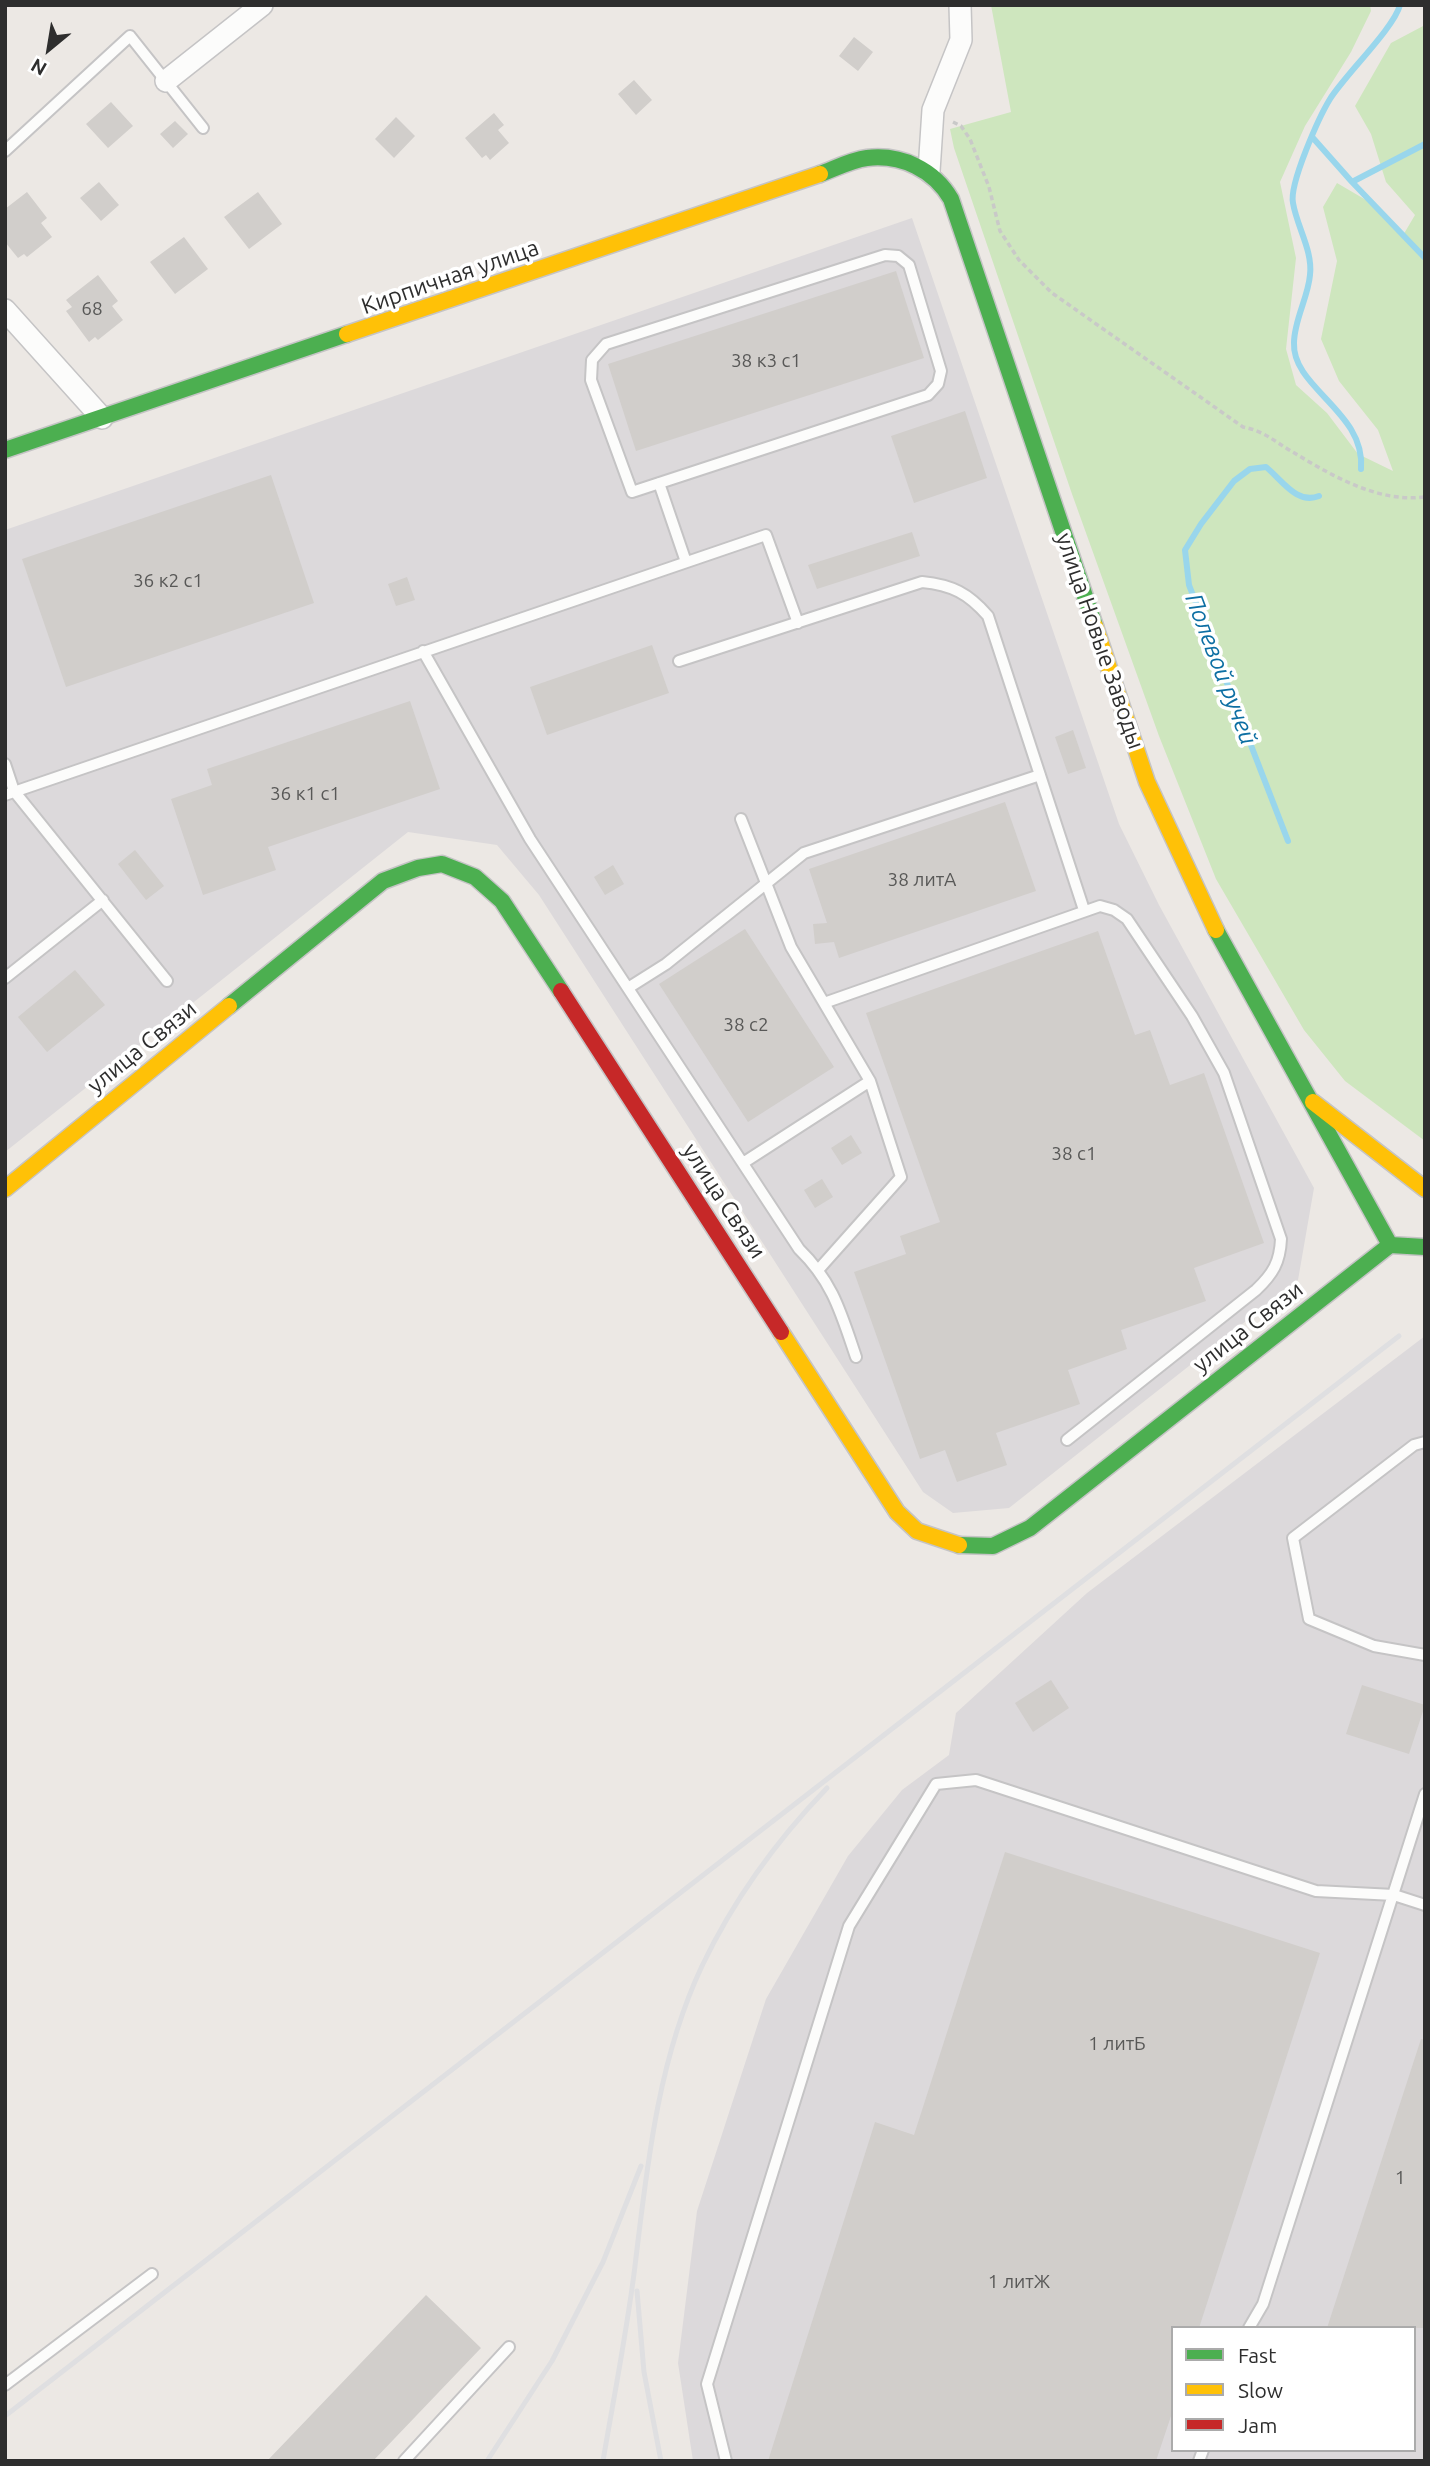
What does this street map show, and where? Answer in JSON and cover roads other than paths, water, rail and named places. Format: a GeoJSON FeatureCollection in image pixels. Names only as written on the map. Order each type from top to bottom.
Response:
{"type":"FeatureCollection","features":[{"type":"Feature","properties":{"kind":"street"},"geometry":{"type":"LineString","coordinates":[[166,81],[262,5]]}},
{"type":"Feature","properties":{"kind":"street"},"geometry":{"type":"LineString","coordinates":[[929,171],[933,110],[961,40],[960,5]]}},
{"type":"Feature","properties":{"kind":"street","name":"Кирпичная улица"},"geometry":{"type":"LineString","coordinates":[[5,450],[866,158],[909,162]]}},
{"type":"Feature","properties":{"kind":"street","name":"улица Новые Заводы"},"geometry":{"type":"LineString","coordinates":[[909,162],[929,171],[946,187],[951,199],[1147,782],[1194,888],[1306,1098],[1390,1245]]}},
{"type":"Feature","properties":{"kind":"street"},"geometry":{"type":"LineString","coordinates":[[5,310],[102,418]]}},
{"type":"Feature","properties":{"kind":"street","name":"улица Связи"},"geometry":{"type":"LineString","coordinates":[[5,1189],[383,881],[432,864],[460,869],[492,888],[509,909],[897,1512],[917,1531],[960,1545],[993,1546],[1030,1528],[1390,1245]]}},
{"type":"Feature","properties":{"kind":"street","name":"улица Новые Заводы"},"geometry":{"type":"LineString","coordinates":[[1306,1098],[1337,1118],[1425,1189]]}},
{"type":"Feature","properties":{"kind":"street"},"geometry":{"type":"LineString","coordinates":[[1390,1245],[1424,1247]]}},
{"type":"Feature","properties":{"kind":"lane"},"geometry":{"type":"LineString","coordinates":[[5,151],[130,36],[203,128]]}},
{"type":"Feature","properties":{"kind":"lane"},"geometry":{"type":"LineString","coordinates":[[885,255],[898,256],[909,265],[941,371],[938,384],[928,395],[659,483],[632,492],[591,380],[593,360],[606,344],[885,255]]}},
{"type":"Feature","properties":{"kind":"lane"},"geometry":{"type":"LineString","coordinates":[[659,483],[685,562]]}},
{"type":"Feature","properties":{"kind":"lane"},"geometry":{"type":"LineString","coordinates":[[10,793],[766,535],[798,623]]}},
{"type":"Feature","properties":{"kind":"lane"},"geometry":{"type":"LineString","coordinates":[[679,661],[922,582],[946,584],[970,595],[988,616],[1084,910]]}},
{"type":"Feature","properties":{"kind":"lane"},"geometry":{"type":"LineString","coordinates":[[424,651],[530,839],[799,1249],[819,1269],[835,1295],[856,1357]]}},
{"type":"Feature","properties":{"kind":"lane"},"geometry":{"type":"LineString","coordinates":[[5,764],[10,793],[103,900],[167,981]]}},
{"type":"Feature","properties":{"kind":"lane"},"geometry":{"type":"LineString","coordinates":[[628,988],[666,964],[804,853],[1040,775]]}},
{"type":"Feature","properties":{"kind":"lane"},"geometry":{"type":"LineString","coordinates":[[741,819],[791,947],[870,1082],[901,1177],[819,1269]]}},
{"type":"Feature","properties":{"kind":"lane"},"geometry":{"type":"LineString","coordinates":[[5,978],[103,900]]}},
{"type":"Feature","properties":{"kind":"lane"},"geometry":{"type":"LineString","coordinates":[[824,1003],[1100,906],[1114,910],[1127,919],[1192,1016],[1224,1073],[1281,1239],[1280,1259],[1271,1276],[1256,1290],[1067,1440]]}},
{"type":"Feature","properties":{"kind":"lane"},"geometry":{"type":"LineString","coordinates":[[743,1163],[870,1082]]}},
{"type":"Feature","properties":{"kind":"lane"},"geometry":{"type":"LineString","coordinates":[[1425,1442],[1414,1445],[1293,1538],[1309,1619],[1374,1646],[1425,1655]]}},
{"type":"Feature","properties":{"kind":"lane"},"geometry":{"type":"LineString","coordinates":[[726,2461],[707,2384],[828,1991],[849,1926],[936,1784],[976,1780],[1316,1891],[1394,1895],[1425,1905]]}},
{"type":"Feature","properties":{"kind":"lane"},"geometry":{"type":"LineString","coordinates":[[1250,2326],[1263,2304],[1425,1794]]}},
{"type":"Feature","properties":{"kind":"lane"},"geometry":{"type":"LineString","coordinates":[[5,2385],[152,2274]]}},
{"type":"Feature","properties":{"kind":"lane"},"geometry":{"type":"LineString","coordinates":[[404,2461],[509,2347]]}},
{"type":"Feature","properties":{"kind":"waterway","name":"Полевой ручей"},"geometry":{"type":"LineString","coordinates":[[1361,469],[1359,449],[1352,432],[1304,374],[1297,359],[1295,334],[1309,284],[1310,266],[1295,212],[1293,194],[1306,151],[1330,99],[1389,26],[1400,5]]}},
{"type":"Feature","properties":{"kind":"waterway"},"geometry":{"type":"LineString","coordinates":[[1313,138],[1352,182],[1425,144]]}},
{"type":"Feature","properties":{"kind":"waterway"},"geometry":{"type":"LineString","coordinates":[[1352,182],[1425,258]]}},
{"type":"Feature","properties":{"kind":"waterway","name":"Полевой ручей"},"geometry":{"type":"LineString","coordinates":[[1288,841],[1189,585],[1185,550],[1234,481],[1250,469],[1266,467],[1297,494],[1311,498],[1319,496]]}},
{"type":"Feature","properties":{"kind":"railway"},"geometry":{"type":"LineString","coordinates":[[5,2416],[1399,1336]]}},
{"type":"Feature","properties":{"kind":"railway"},"geometry":{"type":"LineString","coordinates":[[603,2461],[628,2315],[656,2113],[687,2001],[714,1942],[757,1872],[827,1788]]}},
{"type":"Feature","properties":{"kind":"railway"},"geometry":{"type":"LineString","coordinates":[[487,2461],[552,2361],[603,2262],[641,2166]]}},
{"type":"Feature","properties":{"kind":"railway"},"geometry":{"type":"LineString","coordinates":[[637,2291],[644,2372],[661,2461]]}}]}
